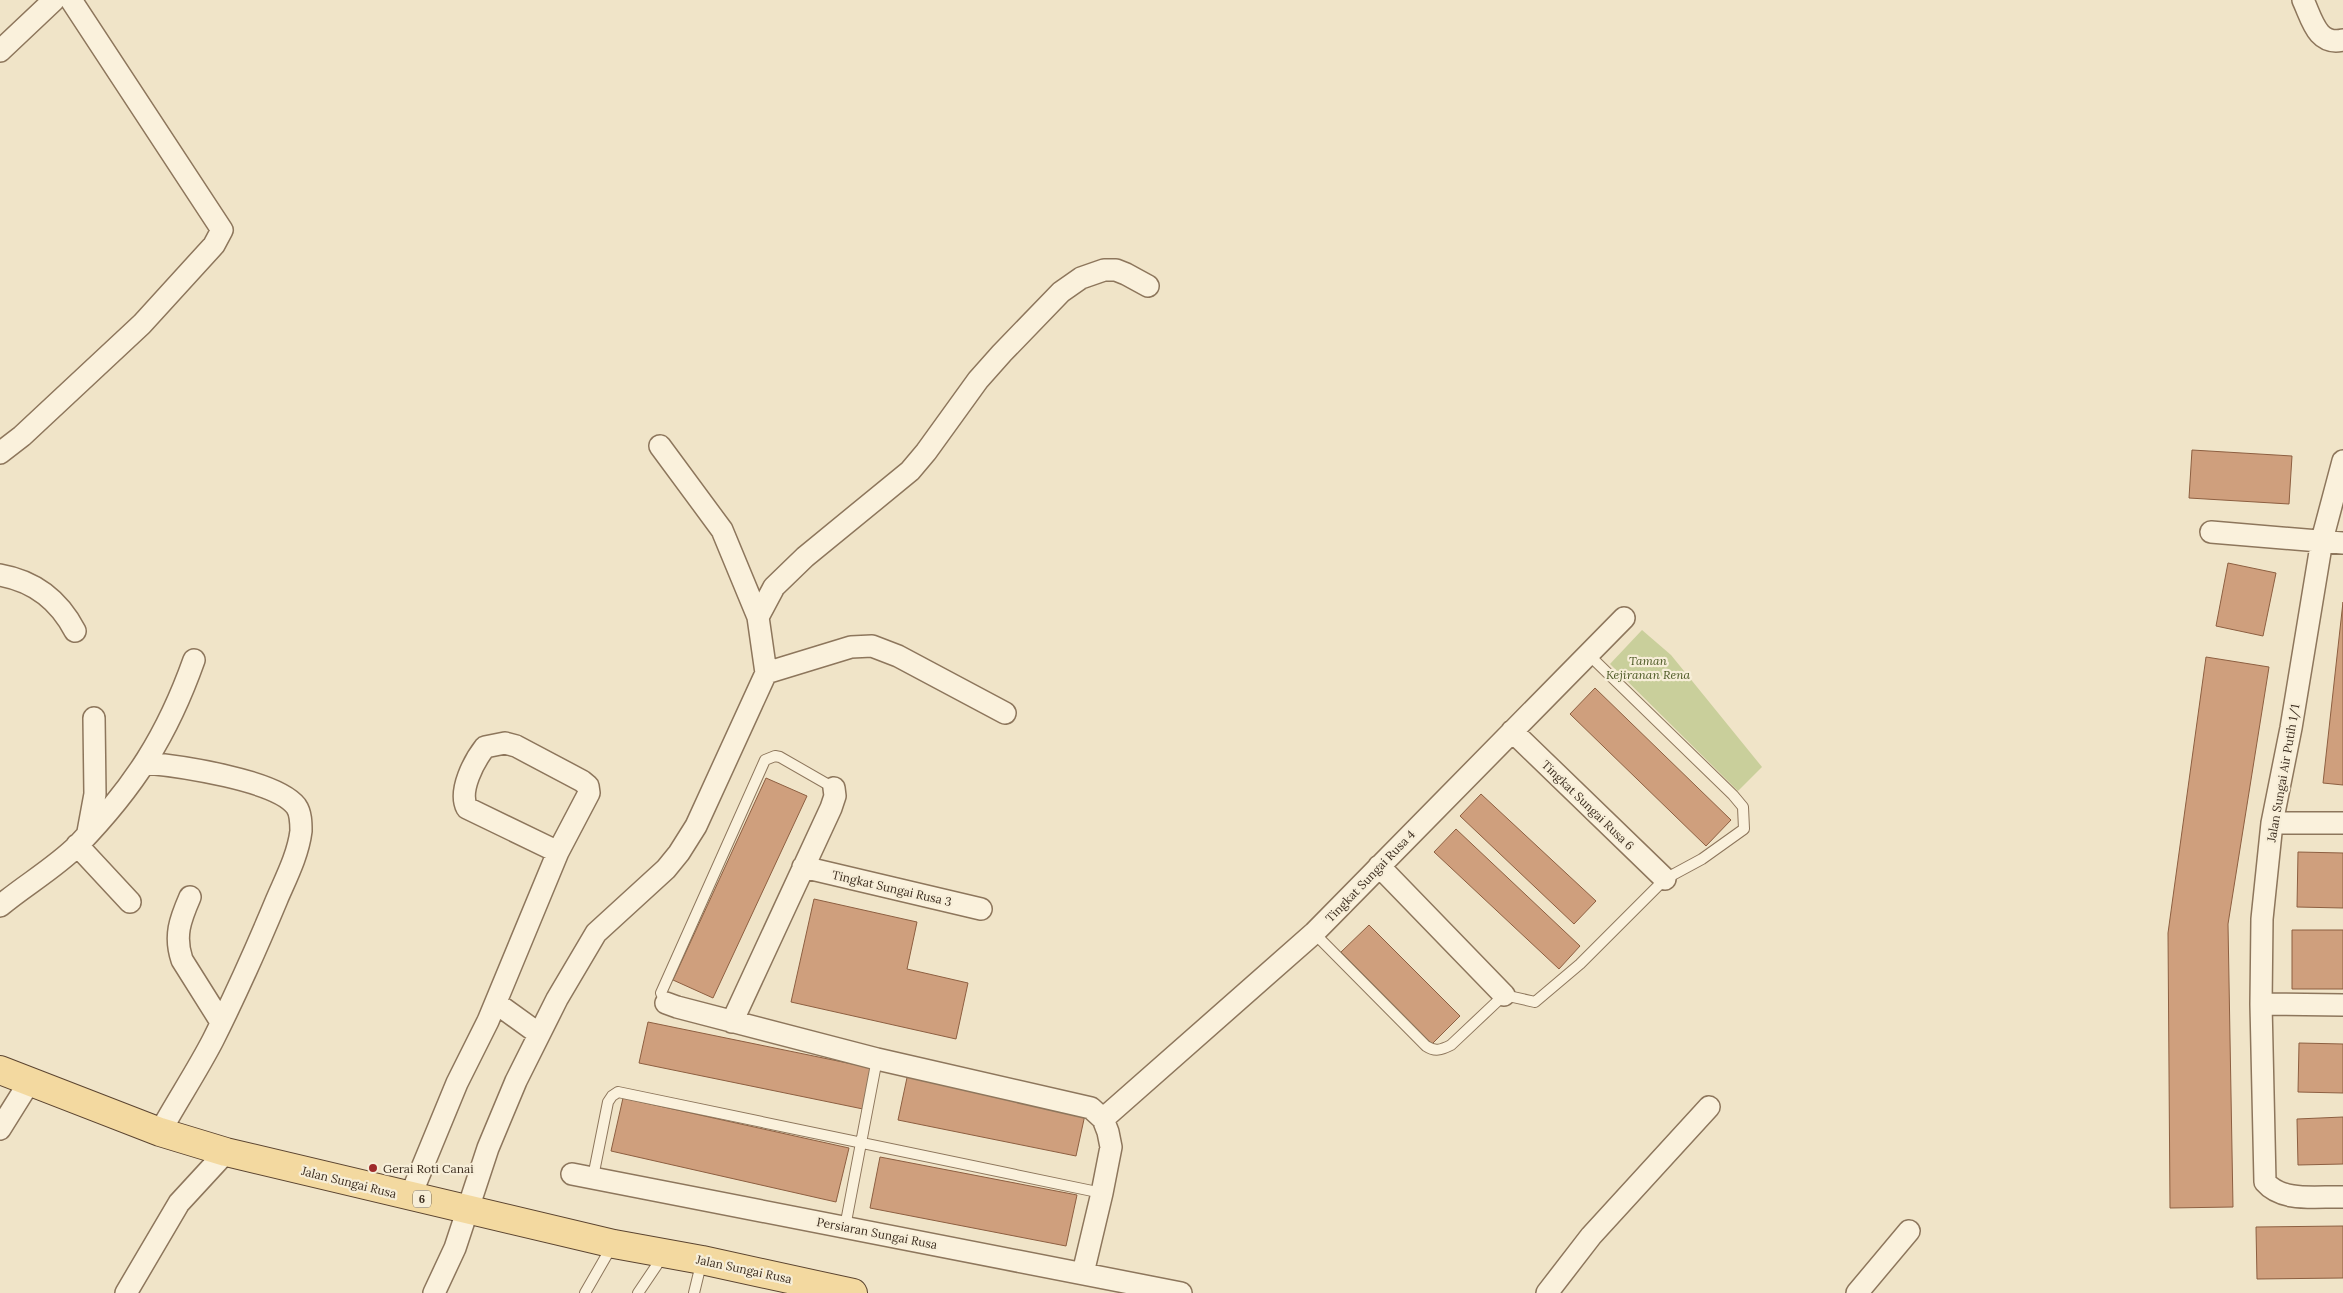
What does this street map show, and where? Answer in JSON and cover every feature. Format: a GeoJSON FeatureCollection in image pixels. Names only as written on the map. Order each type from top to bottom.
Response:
{"type":"FeatureCollection","features":[{"type":"Feature","properties":{"kind":"main road","name":"Jalan Sungai Rusa"},"geometry":{"type":"LineString","coordinates":[[0,1070],[160,1132],[226,1152],[614,1244],[702,1260],[853,1293]]}},
{"type":"Feature","properties":{"kind":"street"},"geometry":{"type":"LineString","coordinates":[[0,51],[54,0]]}},
{"type":"Feature","properties":{"kind":"street"},"geometry":{"type":"LineString","coordinates":[[0,453],[22,436],[142,324],[214,245],[222,230],[71,0]]}},
{"type":"Feature","properties":{"kind":"street"},"geometry":{"type":"LineString","coordinates":[[2304,0],[2318,34],[2329,40],[2343,40]]}},
{"type":"Feature","properties":{"kind":"street"},"geometry":{"type":"LineString","coordinates":[[758,617],[774,586],[805,557],[910,471],[978,380],[1007,347],[1061,292],[1081,278],[1104,270],[1116,270],[1148,286]]}},
{"type":"Feature","properties":{"kind":"street"},"geometry":{"type":"LineString","coordinates":[[434,1293],[455,1248],[488,1148],[516,1081],[539,1034],[596,933],[653,882],[679,854],[696,826],[766,673],[758,617],[722,530],[660,446]]}},
{"type":"Feature","properties":{"kind":"street","name":"Jalan Sungai Air Putih 1/1"},"geometry":{"type":"LineString","coordinates":[[2343,461],[2322,540],[2291,728],[2272,823],[2262,919],[2261,1004],[2265,1182],[2277,1193],[2288,1196],[2343,1197]]}},
{"type":"Feature","properties":{"kind":"street"},"geometry":{"type":"LineString","coordinates":[[2211,532],[2343,543]]}},
{"type":"Feature","properties":{"kind":"street"},"geometry":{"type":"LineString","coordinates":[[0,575],[17,579],[49,596],[68,617],[75,630]]}},
{"type":"Feature","properties":{"kind":"street","name":"Tingkat Sungai Rusa 4"},"geometry":{"type":"LineString","coordinates":[[1103,1119],[1314,933],[1624,618]]}},
{"type":"Feature","properties":{"kind":"street"},"geometry":{"type":"LineString","coordinates":[[766,673],[851,648],[872,646],[905,659],[1005,713]]}},
{"type":"Feature","properties":{"kind":"street"},"geometry":{"type":"LineString","coordinates":[[0,906],[83,838],[112,808],[146,763],[169,723],[194,660]]}},
{"type":"Feature","properties":{"kind":"street"},"geometry":{"type":"LineString","coordinates":[[83,838],[95,794],[94,718]]}},
{"type":"Feature","properties":{"kind":"street","name":"Tingkat Sungai Rusa 6"},"geometry":{"type":"LineString","coordinates":[[1512,731],[1665,879]]}},
{"type":"Feature","properties":{"kind":"street"},"geometry":{"type":"LineString","coordinates":[[410,1197],[457,1083],[496,1003],[558,852],[588,798],[588,786],[575,776],[516,746],[505,743],[485,747],[478,756],[466,786],[464,797],[468,808],[558,852]]}},
{"type":"Feature","properties":{"kind":"street"},"geometry":{"type":"LineString","coordinates":[[146,763],[205,772],[277,791],[289,798],[297,807],[300,815],[301,832],[294,858],[248,969],[203,1058],[160,1132]]}},
{"type":"Feature","properties":{"kind":"street"},"geometry":{"type":"LineString","coordinates":[[732,1022],[831,808],[835,796],[834,788]]}},
{"type":"Feature","properties":{"kind":"street"},"geometry":{"type":"LineString","coordinates":[[2272,823],[2343,823]]}},
{"type":"Feature","properties":{"kind":"street"},"geometry":{"type":"LineString","coordinates":[[83,838],[130,902]]}},
{"type":"Feature","properties":{"kind":"street"},"geometry":{"type":"LineString","coordinates":[[1379,866],[1504,995]]}},
{"type":"Feature","properties":{"kind":"street","name":"Tingkat Sungai Rusa 3"},"geometry":{"type":"LineString","coordinates":[[804,867],[981,908]]}},
{"type":"Feature","properties":{"kind":"street"},"geometry":{"type":"LineString","coordinates":[[190,897],[177,930],[179,951],[182,960],[221,1022]]}},
{"type":"Feature","properties":{"kind":"street"},"geometry":{"type":"LineString","coordinates":[[666,1002],[732,1022],[877,1059],[1091,1108],[1103,1119],[1108,1132],[1110,1147],[1102,1193],[1083,1273]]}},
{"type":"Feature","properties":{"kind":"street"},"geometry":{"type":"LineString","coordinates":[[496,1003],[539,1034]]}},
{"type":"Feature","properties":{"kind":"street"},"geometry":{"type":"LineString","coordinates":[[2261,1004],[2343,1005]]}},
{"type":"Feature","properties":{"kind":"street"},"geometry":{"type":"LineString","coordinates":[[0,1129],[30,1081]]}},
{"type":"Feature","properties":{"kind":"street"},"geometry":{"type":"LineString","coordinates":[[1547,1293],[1591,1236],[1709,1106]]}},
{"type":"Feature","properties":{"kind":"street"},"geometry":{"type":"LineString","coordinates":[[126,1293],[179,1203],[226,1152]]}},
{"type":"Feature","properties":{"kind":"street","name":"Persiaran Sungai Rusa"},"geometry":{"type":"LineString","coordinates":[[572,1174],[1083,1273],[1139,1288],[1181,1293]]}},
{"type":"Feature","properties":{"kind":"street"},"geometry":{"type":"LineString","coordinates":[[1857,1293],[1909,1231]]}},
{"type":"Feature","properties":{"kind":"lane"},"geometry":{"type":"LineString","coordinates":[[1314,933],[1432,1050],[1441,1050],[1451,1045],[1504,995],[1535,1002],[1580,964],[1665,879],[1702,860],[1744,829],[1743,807],[1726,788],[1588,654]]}},
{"type":"Feature","properties":{"kind":"lane"},"geometry":{"type":"LineString","coordinates":[[666,1002],[661,993],[765,760],[775,756],[780,757],[834,788]]}},
{"type":"Feature","properties":{"kind":"lane"},"geometry":{"type":"LineString","coordinates":[[845,1227],[877,1059]]}},
{"type":"Feature","properties":{"kind":"lane"},"geometry":{"type":"LineString","coordinates":[[594,1177],[608,1102],[618,1092],[1102,1193]]}},
{"type":"Feature","properties":{"kind":"lane"},"geometry":{"type":"LineString","coordinates":[[585,1293],[614,1244]]}},
{"type":"Feature","properties":{"kind":"lane"},"geometry":{"type":"LineString","coordinates":[[638,1293],[665,1253]]}},
{"type":"Feature","properties":{"kind":"lane"},"geometry":{"type":"LineString","coordinates":[[694,1293],[702,1260]]}},
{"type":"Feature","properties":{"kind":"green space","name":"Taman Kejiranan Rena"},"geometry":{"type":"Polygon","coordinates":[[[1642,630],[1671,655],[1762,767],[1738,791],[1610,664],[1642,630]]]}},
{"type":"Feature","properties":{"kind":"building"},"geometry":{"type":"Polygon","coordinates":[[[2192,450],[2292,456],[2289,504],[2189,498],[2192,450]]]}},
{"type":"Feature","properties":{"kind":"building"},"geometry":{"type":"Polygon","coordinates":[[[2228,563],[2276,573],[2263,636],[2216,626],[2228,563]]]}},
{"type":"Feature","properties":{"kind":"building"},"geometry":{"type":"Polygon","coordinates":[[[2343,602],[2343,785],[2323,783],[2343,602]]]}},
{"type":"Feature","properties":{"kind":"building"},"geometry":{"type":"Polygon","coordinates":[[[2206,657],[2269,667],[2228,924],[2233,1207],[2170,1208],[2168,933],[2206,657]]]}},
{"type":"Feature","properties":{"kind":"building"},"geometry":{"type":"Polygon","coordinates":[[[1595,688],[1731,820],[1706,846],[1570,714],[1595,688]]]}},
{"type":"Feature","properties":{"kind":"building"},"geometry":{"type":"Polygon","coordinates":[[[766,778],[807,796],[713,998],[673,980],[766,778]]]}},
{"type":"Feature","properties":{"kind":"building"},"geometry":{"type":"Polygon","coordinates":[[[1481,794],[1596,901],[1574,924],[1460,816],[1481,794]]]}},
{"type":"Feature","properties":{"kind":"building"},"geometry":{"type":"Polygon","coordinates":[[[1456,829],[1580,946],[1559,969],[1434,852],[1456,829]]]}},
{"type":"Feature","properties":{"kind":"building"},"geometry":{"type":"Polygon","coordinates":[[[2298,852],[2343,853],[2343,908],[2297,907],[2298,852]]]}},
{"type":"Feature","properties":{"kind":"building"},"geometry":{"type":"Polygon","coordinates":[[[814,899],[917,922],[907,969],[968,983],[956,1039],[791,1002],[814,899]]]}},
{"type":"Feature","properties":{"kind":"building"},"geometry":{"type":"Polygon","coordinates":[[[1369,925],[1460,1016],[1432,1044],[1341,952],[1369,925]]]}},
{"type":"Feature","properties":{"kind":"building"},"geometry":{"type":"Polygon","coordinates":[[[2292,930],[2343,930],[2343,989],[2292,989],[2292,930]]]}},
{"type":"Feature","properties":{"kind":"building"},"geometry":{"type":"Polygon","coordinates":[[[648,1022],[872,1068],[863,1109],[639,1063],[648,1022]]]}},
{"type":"Feature","properties":{"kind":"building"},"geometry":{"type":"Polygon","coordinates":[[[2299,1043],[2343,1044],[2343,1093],[2298,1092],[2299,1043]]]}},
{"type":"Feature","properties":{"kind":"building"},"geometry":{"type":"Polygon","coordinates":[[[908,1073],[1086,1110],[1076,1156],[898,1120],[908,1073]]]}},
{"type":"Feature","properties":{"kind":"building"},"geometry":{"type":"Polygon","coordinates":[[[623,1098],[849,1148],[836,1202],[611,1151],[623,1098]]]}},
{"type":"Feature","properties":{"kind":"building"},"geometry":{"type":"Polygon","coordinates":[[[2343,1117],[2343,1164],[2298,1165],[2297,1119],[2343,1117]]]}},
{"type":"Feature","properties":{"kind":"building"},"geometry":{"type":"Polygon","coordinates":[[[880,1157],[1077,1195],[1066,1246],[870,1208],[880,1157]]]}},
{"type":"Feature","properties":{"kind":"building"},"geometry":{"type":"Polygon","coordinates":[[[2343,1226],[2343,1278],[2257,1279],[2256,1227],[2343,1226]]]}},
{"type":"Feature","properties":{"kind":"place","name":"Gerai Roti Canai"},"geometry":{"type":"Point","coordinates":[373,1168]}}]}
